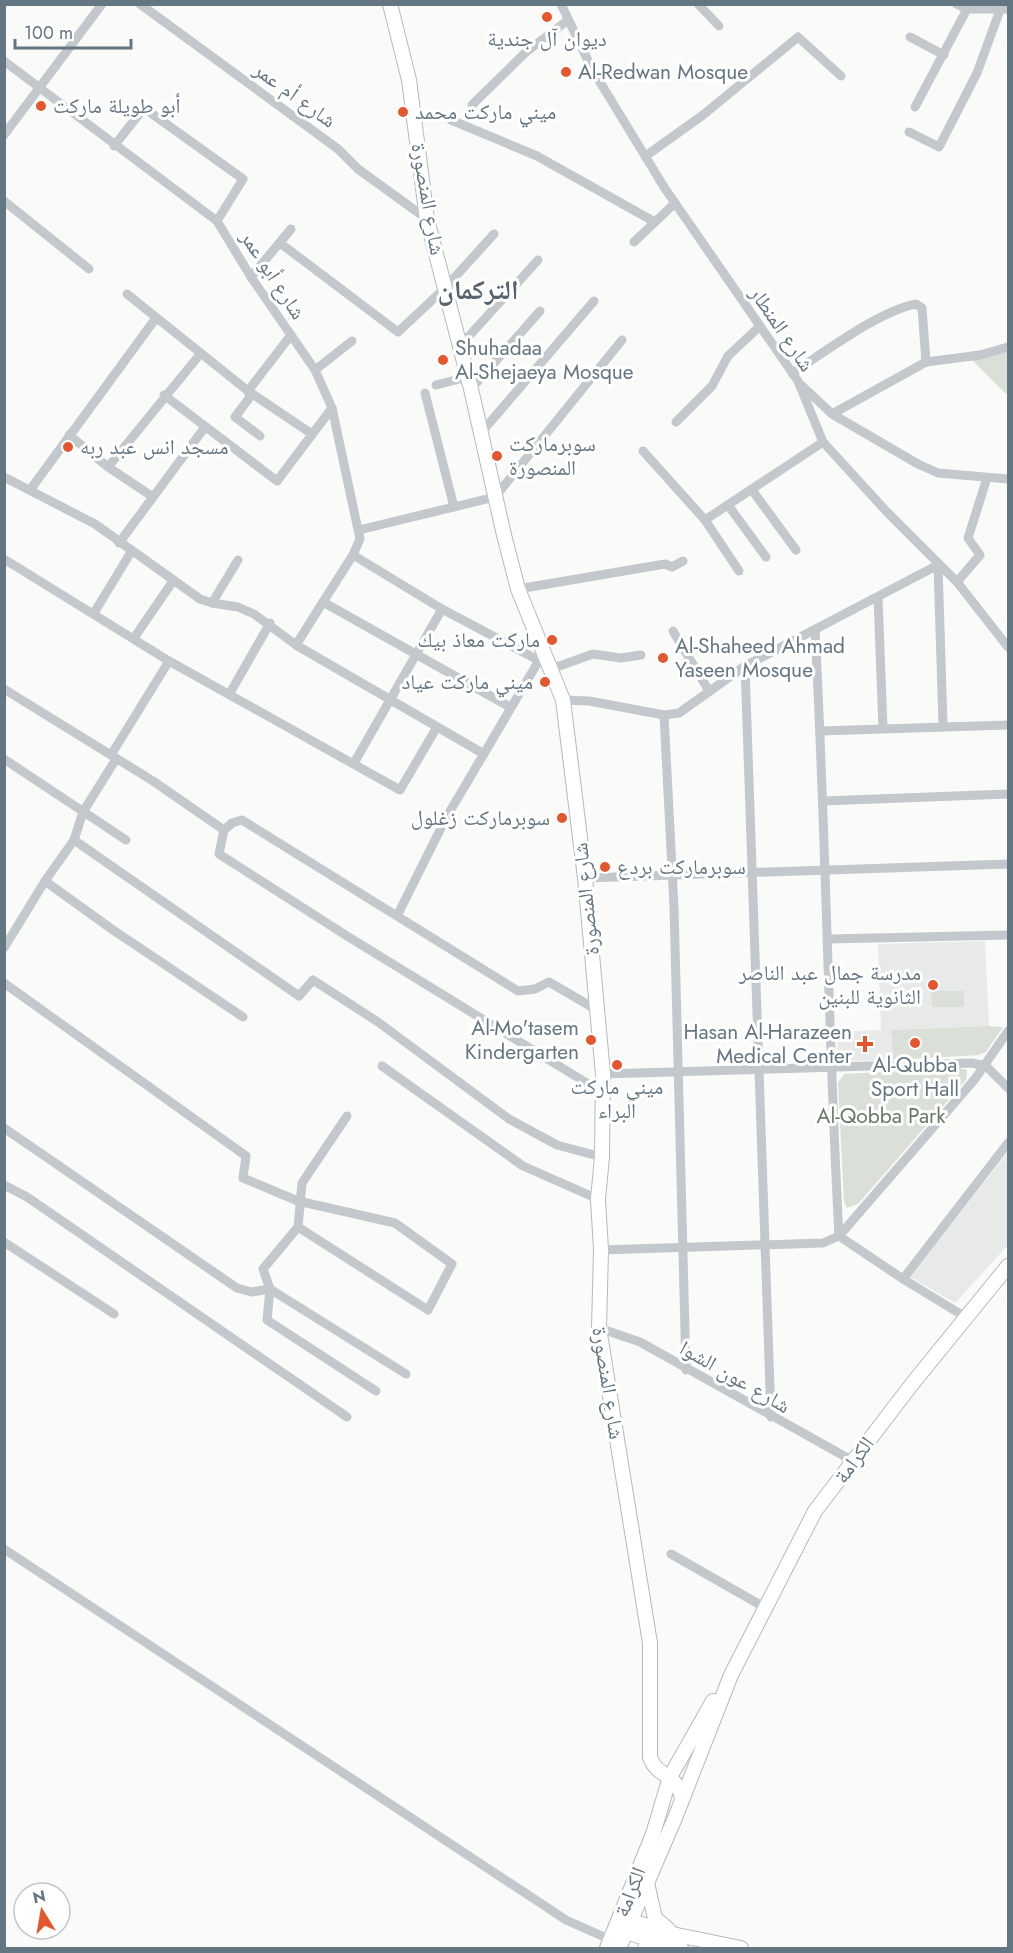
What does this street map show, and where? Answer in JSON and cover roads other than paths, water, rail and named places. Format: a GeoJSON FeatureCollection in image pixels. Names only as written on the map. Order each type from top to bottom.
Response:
{"type":"FeatureCollection","features":[{"type":"Feature","properties":{"kind":"main road","name":"شارع المنصورة"},"geometry":{"type":"LineString","coordinates":[[390,4],[409,80],[427,219],[460,346],[495,497],[518,589],[541,657],[551,669],[563,700],[585,878],[603,1074],[602,1156],[598,1199],[601,1250],[598,1328],[650,1643],[650,1756],[656,1768],[677,1783],[682,1798]]}},
{"type":"Feature","properties":{"kind":"main road","name":"الكرامة"},"geometry":{"type":"LineString","coordinates":[[618,1934],[647,1881],[731,1675],[815,1510],[1008,1266]]}},
{"type":"Feature","properties":{"kind":"main road","name":"الكرامة"},"geometry":{"type":"LineString","coordinates":[[618,1934],[670,1777],[720,1689],[731,1675]]}},
{"type":"Feature","properties":{"kind":"main road"},"geometry":{"type":"LineString","coordinates":[[647,1881],[655,1918],[676,1943]]}},
{"type":"Feature","properties":{"kind":"main road"},"geometry":{"type":"LineString","coordinates":[[618,1934],[676,1943],[741,1948]]}},
{"type":"Feature","properties":{"kind":"main road"},"geometry":{"type":"LineString","coordinates":[[645,1948],[676,1943]]}},
{"type":"Feature","properties":{"kind":"street","name":"شارع أم عمر"},"geometry":{"type":"LineString","coordinates":[[140,4],[338,149],[358,169],[427,219]]}},
{"type":"Feature","properties":{"kind":"street","name":"شارع المنطار"},"geometry":{"type":"LineString","coordinates":[[561,4],[592,69],[675,203],[795,377],[823,442],[938,565],[957,582],[1008,647]]}},
{"type":"Feature","properties":{"kind":"street"},"geometry":{"type":"LineString","coordinates":[[698,4],[719,26]]}},
{"type":"Feature","properties":{"kind":"street"},"geometry":{"type":"LineString","coordinates":[[909,132],[939,147],[977,73],[1004,10],[967,9],[956,4]]}},
{"type":"Feature","properties":{"kind":"street"},"geometry":{"type":"LineString","coordinates":[[4,135],[98,6]]}},
{"type":"Feature","properties":{"kind":"street"},"geometry":{"type":"LineString","coordinates":[[915,107],[967,9]]}},
{"type":"Feature","properties":{"kind":"street"},"geometry":{"type":"LineString","coordinates":[[472,105],[526,52],[568,20]]}},
{"type":"Feature","properties":{"kind":"street"},"geometry":{"type":"LineString","coordinates":[[647,155],[703,115],[798,37],[841,76]]}},
{"type":"Feature","properties":{"kind":"street"},"geometry":{"type":"LineString","coordinates":[[910,37],[944,55]]}},
{"type":"Feature","properties":{"kind":"street","name":"شارع أبو عمر"},"geometry":{"type":"LineString","coordinates":[[4,61],[114,146],[217,221],[251,277],[315,370],[333,408],[360,539],[353,555],[296,645]]}},
{"type":"Feature","properties":{"kind":"street"},"geometry":{"type":"LineString","coordinates":[[114,146],[144,108],[243,179],[217,221]]}},
{"type":"Feature","properties":{"kind":"street"},"geometry":{"type":"LineString","coordinates":[[451,120],[537,156],[653,221]]}},
{"type":"Feature","properties":{"kind":"street"},"geometry":{"type":"LineString","coordinates":[[4,201],[89,269]]}},
{"type":"Feature","properties":{"kind":"street"},"geometry":{"type":"LineString","coordinates":[[634,242],[653,221],[675,203]]}},
{"type":"Feature","properties":{"kind":"street"},"geometry":{"type":"LineString","coordinates":[[251,277],[291,229]]}},
{"type":"Feature","properties":{"kind":"street"},"geometry":{"type":"LineString","coordinates":[[280,243],[398,332],[445,288],[494,234]]}},
{"type":"Feature","properties":{"kind":"street"},"geometry":{"type":"LineString","coordinates":[[460,346],[538,260]]}},
{"type":"Feature","properties":{"kind":"street"},"geometry":{"type":"LineString","coordinates":[[127,294],[248,391],[312,434]]}},
{"type":"Feature","properties":{"kind":"street"},"geometry":{"type":"LineString","coordinates":[[480,434],[594,301]]}},
{"type":"Feature","properties":{"kind":"street"},"geometry":{"type":"LineString","coordinates":[[926,362],[924,319],[922,308],[916,304],[904,306],[858,331],[795,377],[832,414],[896,453],[938,473],[1008,479]]}},
{"type":"Feature","properties":{"kind":"street"},"geometry":{"type":"LineString","coordinates":[[436,385],[469,383],[540,311]]}},
{"type":"Feature","properties":{"kind":"street"},"geometry":{"type":"LineString","coordinates":[[30,490],[156,318]]}},
{"type":"Feature","properties":{"kind":"street"},"geometry":{"type":"LineString","coordinates":[[676,422],[712,386],[728,356],[760,326]]}},
{"type":"Feature","properties":{"kind":"street"},"geometry":{"type":"LineString","coordinates":[[248,391],[291,335]]}},
{"type":"Feature","properties":{"kind":"street"},"geometry":{"type":"LineString","coordinates":[[315,370],[352,340]]}},
{"type":"Feature","properties":{"kind":"street"},"geometry":{"type":"LineString","coordinates":[[359,530],[495,497],[622,340]]}},
{"type":"Feature","properties":{"kind":"street"},"geometry":{"type":"LineString","coordinates":[[832,414],[926,362],[980,355],[1008,347]]}},
{"type":"Feature","properties":{"kind":"street"},"geometry":{"type":"LineString","coordinates":[[108,466],[164,395],[201,353]]}},
{"type":"Feature","properties":{"kind":"street"},"geometry":{"type":"LineString","coordinates":[[248,391],[250,397],[235,417],[260,436]]}},
{"type":"Feature","properties":{"kind":"street"},"geometry":{"type":"LineString","coordinates":[[425,393],[454,507]]}},
{"type":"Feature","properties":{"kind":"street"},"geometry":{"type":"LineString","coordinates":[[164,395],[277,480],[333,408]]}},
{"type":"Feature","properties":{"kind":"street"},"geometry":{"type":"LineString","coordinates":[[119,543],[205,427]]}},
{"type":"Feature","properties":{"kind":"street"},"geometry":{"type":"LineString","coordinates":[[69,435],[153,497]]}},
{"type":"Feature","properties":{"kind":"street"},"geometry":{"type":"LineString","coordinates":[[705,520],[823,442]]}},
{"type":"Feature","properties":{"kind":"street"},"geometry":{"type":"LineString","coordinates":[[644,451],[705,520],[739,571]]}},
{"type":"Feature","properties":{"kind":"street"},"geometry":{"type":"LineString","coordinates":[[4,477],[95,524],[131,552],[200,599],[238,607],[270,623],[296,645],[484,754]]}},
{"type":"Feature","properties":{"kind":"street"},"geometry":{"type":"LineString","coordinates":[[957,582],[980,555],[968,538],[987,478]]}},
{"type":"Feature","properties":{"kind":"street"},"geometry":{"type":"LineString","coordinates":[[752,490],[796,550]]}},
{"type":"Feature","properties":{"kind":"street"},"geometry":{"type":"LineString","coordinates":[[728,505],[766,557]]}},
{"type":"Feature","properties":{"kind":"street"},"geometry":{"type":"LineString","coordinates":[[94,613],[131,552]]}},
{"type":"Feature","properties":{"kind":"street"},"geometry":{"type":"LineString","coordinates":[[353,555],[442,609],[541,657],[446,818],[398,914]]}},
{"type":"Feature","properties":{"kind":"street"},"geometry":{"type":"LineString","coordinates":[[4,559],[169,661],[231,693],[400,790],[437,727]]}},
{"type":"Feature","properties":{"kind":"street"},"geometry":{"type":"LineString","coordinates":[[212,603],[238,560]]}},
{"type":"Feature","properties":{"kind":"street"},"geometry":{"type":"LineString","coordinates":[[518,589],[665,564],[672,567],[683,561]]}},
{"type":"Feature","properties":{"kind":"street"},"geometry":{"type":"LineString","coordinates":[[563,700],[589,701],[664,715],[679,713],[745,666],[938,565],[943,726]]}},
{"type":"Feature","properties":{"kind":"street"},"geometry":{"type":"LineString","coordinates":[[134,638],[173,581]]}},
{"type":"Feature","properties":{"kind":"street"},"geometry":{"type":"LineString","coordinates":[[878,598],[883,729]]}},
{"type":"Feature","properties":{"kind":"street"},"geometry":{"type":"LineString","coordinates":[[323,602],[510,707]]}},
{"type":"Feature","properties":{"kind":"street"},"geometry":{"type":"LineString","coordinates":[[354,763],[442,609]]}},
{"type":"Feature","properties":{"kind":"street"},"geometry":{"type":"LineString","coordinates":[[231,693],[270,623]]}},
{"type":"Feature","properties":{"kind":"street"},"geometry":{"type":"LineString","coordinates":[[815,630],[829,939],[830,1067],[839,1236]]}},
{"type":"Feature","properties":{"kind":"street"},"geometry":{"type":"LineString","coordinates":[[673,631],[709,691]]}},
{"type":"Feature","properties":{"kind":"street"},"geometry":{"type":"LineString","coordinates":[[551,669],[593,654],[621,658],[641,655]]}},
{"type":"Feature","properties":{"kind":"street"},"geometry":{"type":"LineString","coordinates":[[4,948],[45,881],[74,840],[83,812],[169,661]]}},
{"type":"Feature","properties":{"kind":"street"},"geometry":{"type":"LineString","coordinates":[[745,666],[754,872],[771,1418]]}},
{"type":"Feature","properties":{"kind":"street"},"geometry":{"type":"LineString","coordinates":[[4,689],[224,830]]}},
{"type":"Feature","properties":{"kind":"street"},"geometry":{"type":"LineString","coordinates":[[664,715],[672,874],[686,1370]]}},
{"type":"Feature","properties":{"kind":"street"},"geometry":{"type":"LineString","coordinates":[[820,731],[1008,725]]}},
{"type":"Feature","properties":{"kind":"street"},"geometry":{"type":"LineString","coordinates":[[4,759],[126,840]]}},
{"type":"Feature","properties":{"kind":"street"},"geometry":{"type":"LineString","coordinates":[[822,801],[1008,794]]}},
{"type":"Feature","properties":{"kind":"street"},"geometry":{"type":"LineString","coordinates":[[597,1010],[549,982],[536,989],[518,991],[398,914],[242,820],[224,830],[219,854],[347,936],[603,1093]]}},
{"type":"Feature","properties":{"kind":"street"},"geometry":{"type":"LineString","coordinates":[[74,840],[299,996],[314,980],[378,1022],[509,1119],[557,1145],[602,1156]]}},
{"type":"Feature","properties":{"kind":"street"},"geometry":{"type":"LineString","coordinates":[[585,878],[1008,864]]}},
{"type":"Feature","properties":{"kind":"street"},"geometry":{"type":"LineString","coordinates":[[45,881],[113,930],[243,1017]]}},
{"type":"Feature","properties":{"kind":"street"},"geometry":{"type":"LineString","coordinates":[[829,939],[1008,934]]}},
{"type":"Feature","properties":{"kind":"street"},"geometry":{"type":"LineString","coordinates":[[4,983],[246,1156],[243,1178],[298,1201],[395,1223],[452,1264],[428,1310],[298,1227]]}},
{"type":"Feature","properties":{"kind":"street"},"geometry":{"type":"LineString","coordinates":[[601,1250],[823,1243],[839,1236],[986,1066],[1008,1030]]}},
{"type":"Feature","properties":{"kind":"street"},"geometry":{"type":"LineString","coordinates":[[603,1074],[972,1063],[986,1066],[1008,1088]]}},
{"type":"Feature","properties":{"kind":"street"},"geometry":{"type":"LineString","coordinates":[[382,1066],[523,1166],[598,1199]]}},
{"type":"Feature","properties":{"kind":"street"},"geometry":{"type":"LineString","coordinates":[[347,1116],[333,1141],[302,1184],[298,1201],[298,1227],[263,1269],[270,1289],[267,1320],[376,1391]]}},
{"type":"Feature","properties":{"kind":"street"},"geometry":{"type":"LineString","coordinates":[[4,1128],[237,1288],[252,1292],[270,1289],[406,1374]]}},
{"type":"Feature","properties":{"kind":"street"},"geometry":{"type":"LineString","coordinates":[[903,1280],[1008,1143]]}},
{"type":"Feature","properties":{"kind":"street"},"geometry":{"type":"LineString","coordinates":[[4,1185],[27,1197],[347,1417]]}},
{"type":"Feature","properties":{"kind":"street"},"geometry":{"type":"LineString","coordinates":[[839,1236],[903,1280],[967,1318]]}},
{"type":"Feature","properties":{"kind":"street"},"geometry":{"type":"LineString","coordinates":[[4,1242],[114,1314]]}},
{"type":"Feature","properties":{"kind":"street","name":"شارع عون الشوا"},"geometry":{"type":"LineString","coordinates":[[598,1328],[640,1342],[771,1418],[852,1461]]}},
{"type":"Feature","properties":{"kind":"street"},"geometry":{"type":"LineString","coordinates":[[4,1550],[566,1920],[618,1934]]}},
{"type":"Feature","properties":{"kind":"street"},"geometry":{"type":"LineString","coordinates":[[671,1554],[764,1607]]}},
{"type":"Feature","properties":{"kind":"place","name":"ديوان آل جندية"},"geometry":{"type":"Point","coordinates":[547,17]}},
{"type":"Feature","properties":{"kind":"place","name":"Al-Redwan Mosque"},"geometry":{"type":"Point","coordinates":[566,72]}},
{"type":"Feature","properties":{"kind":"place","name":"أبو طويلة ماركت"},"geometry":{"type":"Point","coordinates":[41,106]}},
{"type":"Feature","properties":{"kind":"place","name":"ميني ماركت محمد"},"geometry":{"type":"Point","coordinates":[403,112]}},
{"type":"Feature","properties":{"kind":"place","name":"Shuhadaa Al-Shejaeya Mosque"},"geometry":{"type":"Point","coordinates":[443,360]}},
{"type":"Feature","properties":{"kind":"place","name":"مسجد انس عبد ربه"},"geometry":{"type":"Point","coordinates":[68,447]}},
{"type":"Feature","properties":{"kind":"place","name":"سوبرماركت المنصورة"},"geometry":{"type":"Point","coordinates":[497,456]}},
{"type":"Feature","properties":{"kind":"place","name":"ماركت معاذ بيك"},"geometry":{"type":"Point","coordinates":[552,640]}},
{"type":"Feature","properties":{"kind":"place","name":"Al-Shaheed Ahmad Yaseen Mosque"},"geometry":{"type":"Point","coordinates":[663,658]}},
{"type":"Feature","properties":{"kind":"place","name":"ميني ماركت عياد"},"geometry":{"type":"Point","coordinates":[545,682]}},
{"type":"Feature","properties":{"kind":"place","name":"سوبرماركت زغلول"},"geometry":{"type":"Point","coordinates":[562,818]}},
{"type":"Feature","properties":{"kind":"place","name":"سوبرماركت بردع"},"geometry":{"type":"Point","coordinates":[605,867]}},
{"type":"Feature","properties":{"kind":"place","name":"مدرسة جمال عبد الناصر الثانوية للبنين"},"geometry":{"type":"Point","coordinates":[933,985]}},
{"type":"Feature","properties":{"kind":"place","name":"Al-Mo'tasem Kindergarten"},"geometry":{"type":"Point","coordinates":[591,1040]}},
{"type":"Feature","properties":{"kind":"place","name":"Al-Qubba Sport Hall"},"geometry":{"type":"Point","coordinates":[915,1043]}},
{"type":"Feature","properties":{"kind":"place","name":"Hasan Al-Harazeen Medical Center"},"geometry":{"type":"Point","coordinates":[865,1044]}},
{"type":"Feature","properties":{"kind":"place","name":"ميني ماركت البراء"},"geometry":{"type":"Point","coordinates":[617,1065]}},
{"type":"Feature","properties":{"kind":"district","name":"التركمان"},"geometry":{"type":"Point","coordinates":[478,289]}},
{"type":"Feature","properties":{"kind":"park label","name":"Al-Qobba Park"},"geometry":{"type":"Point","coordinates":[881,1116]}}]}
